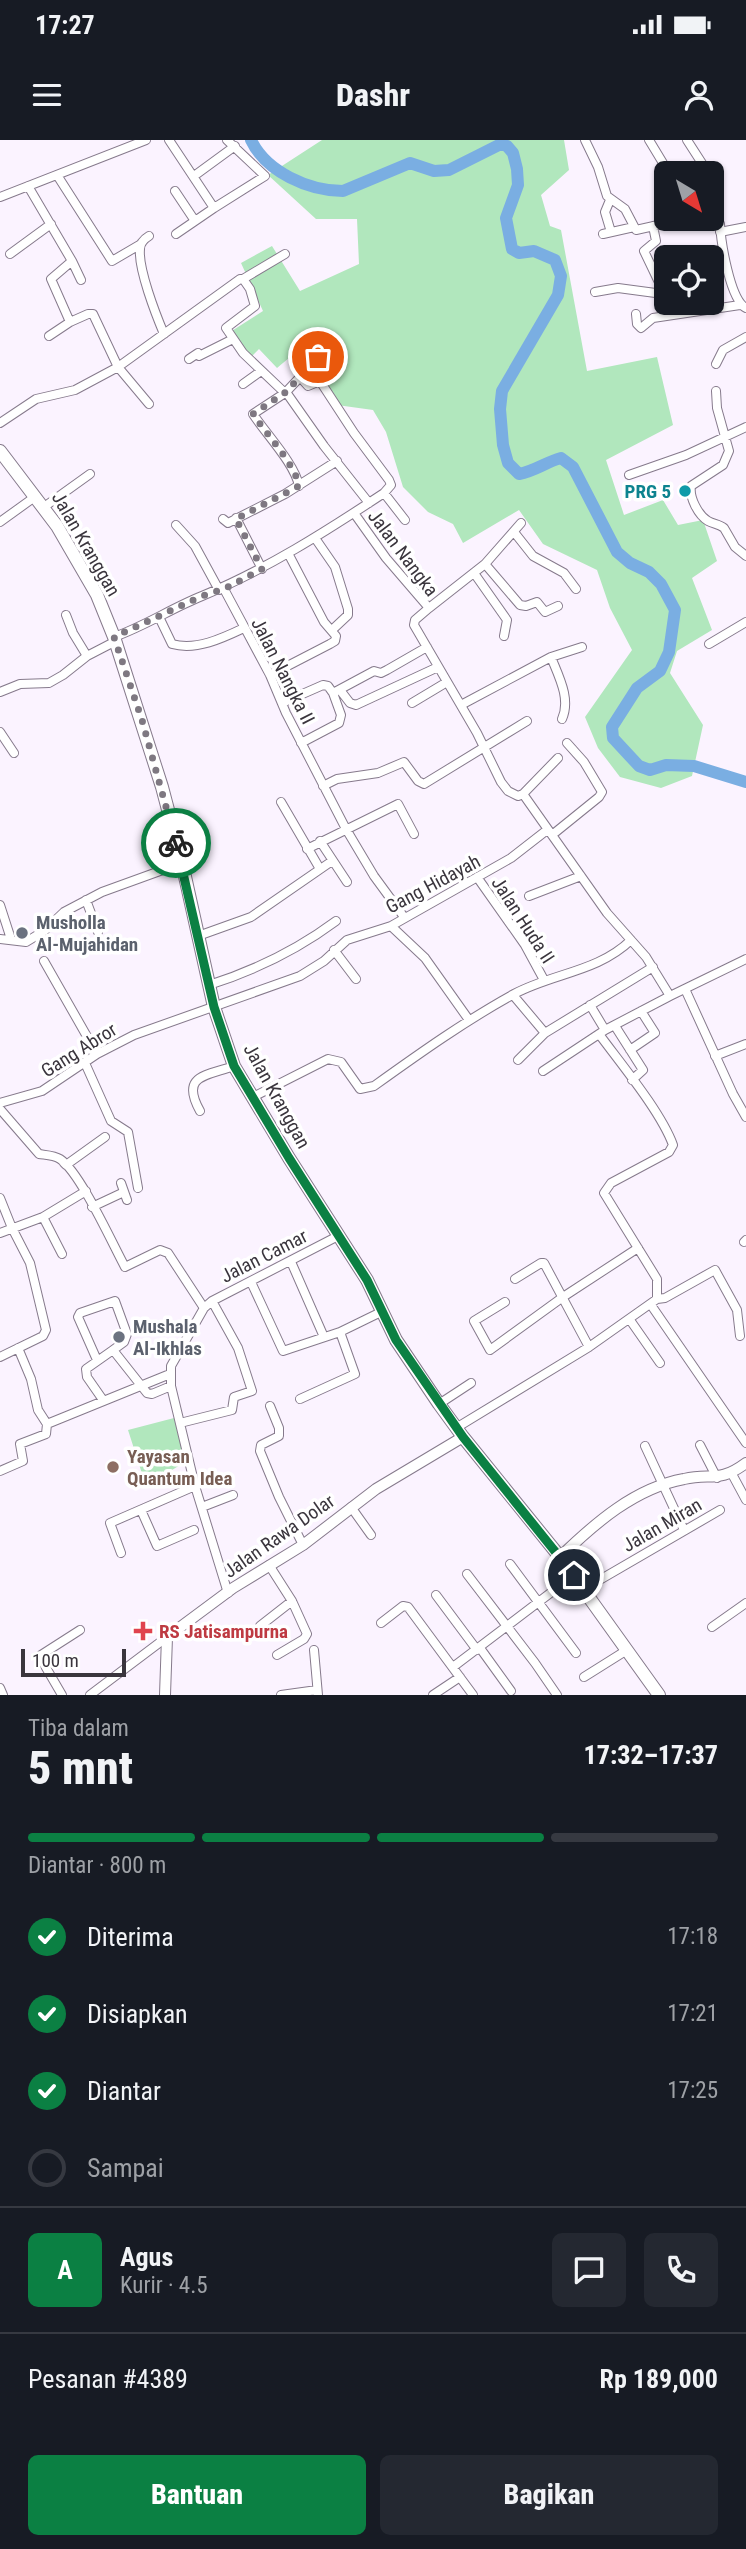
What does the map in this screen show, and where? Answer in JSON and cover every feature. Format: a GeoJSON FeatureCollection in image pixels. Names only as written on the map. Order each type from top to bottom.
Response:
{"type":"FeatureCollection","features":[{"type":"Feature","properties":{"kind":"main road","name":"Jalan Kranggan"},"geometry":{"type":"LineString","coordinates":[[2,456],[63,535],[97,595],[115,639],[142,720],[182,863],[214,1007],[234,1066],[367,1280],[396,1340],[439,1404],[561,1557],[659,1695]]}},
{"type":"Feature","properties":{"kind":"street"},"geometry":{"type":"LineString","coordinates":[[0,197],[146,140]]}},
{"type":"Feature","properties":{"kind":"street"},"geometry":{"type":"LineString","coordinates":[[169,140],[215,208]]}},
{"type":"Feature","properties":{"kind":"street"},"geometry":{"type":"LineString","coordinates":[[176,234],[265,176],[227,140]]}},
{"type":"Feature","properties":{"kind":"street"},"geometry":{"type":"LineString","coordinates":[[585,140],[610,200],[625,209],[634,227],[640,230],[653,226],[656,241],[644,251],[654,272]]}},
{"type":"Feature","properties":{"kind":"street"},"geometry":{"type":"LineString","coordinates":[[649,140],[662,161]]}},
{"type":"Feature","properties":{"kind":"street"},"geometry":{"type":"LineString","coordinates":[[687,140],[701,161]]}},
{"type":"Feature","properties":{"kind":"street"},"geometry":{"type":"LineString","coordinates":[[194,176],[235,146]]}},
{"type":"Feature","properties":{"kind":"street"},"geometry":{"type":"LineString","coordinates":[[57,175],[112,261],[141,244]]}},
{"type":"Feature","properties":{"kind":"street"},"geometry":{"type":"LineString","coordinates":[[27,186],[72,261],[80,280]]}},
{"type":"Feature","properties":{"kind":"street"},"geometry":{"type":"LineString","coordinates":[[175,191],[195,221]]}},
{"type":"Feature","properties":{"kind":"street"},"geometry":{"type":"LineString","coordinates":[[610,200],[605,212],[607,233],[634,227]]}},
{"type":"Feature","properties":{"kind":"street"},"geometry":{"type":"LineString","coordinates":[[10,254],[51,224]]}},
{"type":"Feature","properties":{"kind":"street"},"geometry":{"type":"LineString","coordinates":[[743,306],[733,292],[720,232],[746,227]]}},
{"type":"Feature","properties":{"kind":"street"},"geometry":{"type":"LineString","coordinates":[[149,236],[143,240],[140,250],[152,307],[164,334]]}},
{"type":"Feature","properties":{"kind":"street"},"geometry":{"type":"LineString","coordinates":[[0,423],[36,399],[75,390],[118,367],[240,279],[285,254]]}},
{"type":"Feature","properties":{"kind":"street"},"geometry":{"type":"LineString","coordinates":[[70,322],[51,279],[72,261]]}},
{"type":"Feature","properties":{"kind":"street"},"geometry":{"type":"LineString","coordinates":[[243,279],[250,289],[255,306],[226,328],[261,371],[286,393],[369,503]]}},
{"type":"Feature","properties":{"kind":"street"},"geometry":{"type":"LineString","coordinates":[[596,292],[618,288],[654,294]]}},
{"type":"Feature","properties":{"kind":"street"},"geometry":{"type":"LineString","coordinates":[[724,308],[743,306]]}},
{"type":"Feature","properties":{"kind":"street"},"geometry":{"type":"LineString","coordinates":[[49,336],[70,322],[93,314],[118,367],[149,404]]}},
{"type":"Feature","properties":{"kind":"street"},"geometry":{"type":"LineString","coordinates":[[636,314],[637,324],[641,328],[653,318],[666,315]]}},
{"type":"Feature","properties":{"kind":"street"},"geometry":{"type":"LineString","coordinates":[[716,365],[723,350],[746,337]]}},
{"type":"Feature","properties":{"kind":"street"},"geometry":{"type":"LineString","coordinates":[[189,359],[233,339]]}},
{"type":"Feature","properties":{"kind":"street"},"geometry":{"type":"LineString","coordinates":[[299,486],[292,466],[253,414],[286,393],[318,357]]}},
{"type":"Feature","properties":{"kind":"street"},"geometry":{"type":"LineString","coordinates":[[243,384],[261,371]]}},
{"type":"Feature","properties":{"kind":"street"},"geometry":{"type":"LineString","coordinates":[[300,377],[308,387],[320,381],[391,485],[384,494],[354,513]]}},
{"type":"Feature","properties":{"kind":"street"},"geometry":{"type":"LineString","coordinates":[[716,391],[717,408],[729,451],[723,465],[691,486],[690,494],[702,516],[709,523],[724,528],[735,547],[746,556]]}},
{"type":"Feature","properties":{"kind":"street"},"geometry":{"type":"LineString","coordinates":[[629,475],[685,455],[746,427]]}},
{"type":"Feature","properties":{"kind":"street"},"geometry":{"type":"LineString","coordinates":[[223,519],[228,523],[236,519],[299,486],[337,461]]}},
{"type":"Feature","properties":{"kind":"street"},"geometry":{"type":"LineString","coordinates":[[0,522],[90,474]]}},
{"type":"Feature","properties":{"kind":"street"},"geometry":{"type":"LineString","coordinates":[[384,494],[405,520]]}},
{"type":"Feature","properties":{"kind":"street","name":"Jalan Nangka"},"geometry":{"type":"LineString","coordinates":[[1,688],[49,683],[115,639],[289,555],[354,513],[386,558],[429,608],[413,623],[485,748],[500,782],[508,791],[518,796],[523,794]]}},
{"type":"Feature","properties":{"kind":"street"},"geometry":{"type":"LineString","coordinates":[[236,519],[262,569]]}},
{"type":"Feature","properties":{"kind":"street"},"geometry":{"type":"LineString","coordinates":[[429,608],[485,564],[521,523]]}},
{"type":"Feature","properties":{"kind":"street","name":"Jalan Nangka II"},"geometry":{"type":"LineString","coordinates":[[176,525],[195,546],[244,628],[346,829],[374,876],[404,917]]}},
{"type":"Feature","properties":{"kind":"street"},"geometry":{"type":"LineString","coordinates":[[514,531],[533,556],[564,573],[576,589]]}},
{"type":"Feature","properties":{"kind":"street"},"geometry":{"type":"LineString","coordinates":[[315,538],[335,567],[348,609],[345,620],[332,630]]}},
{"type":"Feature","properties":{"kind":"street"},"geometry":{"type":"LineString","coordinates":[[270,675],[335,641],[336,636],[319,613],[289,555]]}},
{"type":"Feature","properties":{"kind":"street"},"geometry":{"type":"LineString","coordinates":[[485,564],[520,605],[537,602],[545,612],[558,606]]}},
{"type":"Feature","properties":{"kind":"street"},"geometry":{"type":"LineString","coordinates":[[474,573],[507,620],[504,636]]}},
{"type":"Feature","properties":{"kind":"street"},"geometry":{"type":"LineString","coordinates":[[66,615],[87,656]]}},
{"type":"Feature","properties":{"kind":"street"},"geometry":{"type":"LineString","coordinates":[[159,617],[172,644],[177,645],[204,644],[244,628]]}},
{"type":"Feature","properties":{"kind":"street"},"geometry":{"type":"LineString","coordinates":[[709,644],[746,622]]}},
{"type":"Feature","properties":{"kind":"street"},"geometry":{"type":"LineString","coordinates":[[336,691],[374,671],[381,673],[427,647]]}},
{"type":"Feature","properties":{"kind":"street"},"geometry":{"type":"LineString","coordinates":[[461,705],[551,657],[582,647]]}},
{"type":"Feature","properties":{"kind":"street"},"geometry":{"type":"LineString","coordinates":[[551,657],[566,700],[562,719]]}},
{"type":"Feature","properties":{"kind":"street"},"geometry":{"type":"LineString","coordinates":[[282,703],[323,685],[336,691],[350,704],[356,705],[438,667]]}},
{"type":"Feature","properties":{"kind":"street"},"geometry":{"type":"LineString","coordinates":[[412,702],[447,682]]}},
{"type":"Feature","properties":{"kind":"street"},"geometry":{"type":"LineString","coordinates":[[301,743],[339,723],[341,715],[336,691]]}},
{"type":"Feature","properties":{"kind":"street"},"geometry":{"type":"LineString","coordinates":[[323,786],[337,779],[378,774],[404,762],[418,781],[424,784],[527,721]]}},
{"type":"Feature","properties":{"kind":"street"},"geometry":{"type":"LineString","coordinates":[[0,732],[14,753]]}},
{"type":"Feature","properties":{"kind":"street","name":"Gang Hidayah"},"geometry":{"type":"LineString","coordinates":[[214,1007],[300,976],[324,961],[334,950],[362,934],[391,926],[511,859],[599,797],[602,792],[584,762],[567,743]]}},
{"type":"Feature","properties":{"kind":"street"},"geometry":{"type":"LineString","coordinates":[[558,758],[523,794],[607,914],[653,967],[670,996]]}},
{"type":"Feature","properties":{"kind":"street"},"geometry":{"type":"LineString","coordinates":[[281,802],[320,869]]}},
{"type":"Feature","properties":{"kind":"street"},"geometry":{"type":"LineString","coordinates":[[307,849],[398,804],[414,834]]}},
{"type":"Feature","properties":{"kind":"street"},"geometry":{"type":"LineString","coordinates":[[320,841],[346,882]]}},
{"type":"Feature","properties":{"kind":"street"},"geometry":{"type":"LineString","coordinates":[[198,936],[251,917],[332,861]]}},
{"type":"Feature","properties":{"kind":"street"},"geometry":{"type":"LineString","coordinates":[[0,939],[22,943],[33,939],[64,912],[86,900],[182,863]]}},
{"type":"Feature","properties":{"kind":"street"},"geometry":{"type":"LineString","coordinates":[[529,896],[580,876]]}},
{"type":"Feature","properties":{"kind":"street","name":"Jalan Huda II"},"geometry":{"type":"LineString","coordinates":[[477,877],[525,945],[544,980]]}},
{"type":"Feature","properties":{"kind":"street"},"geometry":{"type":"LineString","coordinates":[[86,900],[98,932]]}},
{"type":"Feature","properties":{"kind":"street"},"geometry":{"type":"LineString","coordinates":[[0,905],[11,939]]}},
{"type":"Feature","properties":{"kind":"street"},"geometry":{"type":"LineString","coordinates":[[209,985],[262,966],[312,939],[336,921]]}},
{"type":"Feature","properties":{"kind":"street"},"geometry":{"type":"LineString","coordinates":[[391,926],[425,958],[469,1020]]}},
{"type":"Feature","properties":{"kind":"street"},"geometry":{"type":"LineString","coordinates":[[253,1097],[328,1059],[341,1062],[347,1068],[355,1086],[367,1089],[469,1020],[513,995],[544,980],[585,969],[619,951],[631,940]]}},
{"type":"Feature","properties":{"kind":"street"},"geometry":{"type":"LineString","coordinates":[[334,950],[356,979]]}},
{"type":"Feature","properties":{"kind":"street"},"geometry":{"type":"LineString","coordinates":[[543,1071],[602,1032],[746,959]]}},
{"type":"Feature","properties":{"kind":"street"},"geometry":{"type":"LineString","coordinates":[[44,961],[97,1054]]}},
{"type":"Feature","properties":{"kind":"street"},"geometry":{"type":"LineString","coordinates":[[518,1060],[545,1033],[653,967]]}},
{"type":"Feature","properties":{"kind":"street"},"geometry":{"type":"LineString","coordinates":[[685,989],[746,1117]]}},
{"type":"Feature","properties":{"kind":"street"},"geometry":{"type":"LineString","coordinates":[[513,995],[545,1033]]}},
{"type":"Feature","properties":{"kind":"street"},"geometry":{"type":"LineString","coordinates":[[590,1005],[602,1032],[670,1136],[673,1145],[669,1152],[611,1183],[604,1193],[657,1279],[654,1302],[746,1443]]}},
{"type":"Feature","properties":{"kind":"street","name":"Gang Abror"},"geometry":{"type":"LineString","coordinates":[[0,1103],[42,1091],[97,1054],[134,1035],[214,1007]]}},
{"type":"Feature","properties":{"kind":"street"},"geometry":{"type":"LineString","coordinates":[[631,1050],[655,1033],[641,1011]]}},
{"type":"Feature","properties":{"kind":"street"},"geometry":{"type":"LineString","coordinates":[[615,1026],[643,1070],[632,1080]]}},
{"type":"Feature","properties":{"kind":"street"},"geometry":{"type":"LineString","coordinates":[[715,1056],[746,1044]]}},
{"type":"Feature","properties":{"kind":"street"},"geometry":{"type":"LineString","coordinates":[[85,1063],[111,1121],[128,1132],[138,1188]]}},
{"type":"Feature","properties":{"kind":"street"},"geometry":{"type":"LineString","coordinates":[[200,1111],[191,1091],[193,1084],[200,1077],[234,1066]]}},
{"type":"Feature","properties":{"kind":"street"},"geometry":{"type":"LineString","coordinates":[[0,1110],[38,1154],[57,1157],[64,1163],[86,1191],[125,1266],[160,1250],[168,1253],[204,1308]]}},
{"type":"Feature","properties":{"kind":"street"},"geometry":{"type":"LineString","coordinates":[[64,1163],[66,1165],[105,1137]]}},
{"type":"Feature","properties":{"kind":"street"},"geometry":{"type":"LineString","coordinates":[[0,1233],[43,1217],[86,1191]]}},
{"type":"Feature","properties":{"kind":"street"},"geometry":{"type":"LineString","coordinates":[[92,1207],[124,1192]]}},
{"type":"Feature","properties":{"kind":"street"},"geometry":{"type":"LineString","coordinates":[[0,1198],[30,1263],[46,1331],[43,1336],[0,1357]]}},
{"type":"Feature","properties":{"kind":"street"},"geometry":{"type":"LineString","coordinates":[[43,1217],[62,1254]]}},
{"type":"Feature","properties":{"kind":"street","name":"Jalan Camar"},"geometry":{"type":"LineString","coordinates":[[228,1593],[202,1507],[186,1465],[180,1423],[170,1386],[175,1357],[204,1308],[212,1301],[340,1235]]}},
{"type":"Feature","properties":{"kind":"street"},"geometry":{"type":"LineString","coordinates":[[505,1302],[474,1321],[490,1350],[563,1297],[638,1248]]}},
{"type":"Feature","properties":{"kind":"street"},"geometry":{"type":"LineString","coordinates":[[515,1279],[543,1262],[589,1347]]}},
{"type":"Feature","properties":{"kind":"street"},"geometry":{"type":"LineString","coordinates":[[292,1264],[324,1337]]}},
{"type":"Feature","properties":{"kind":"street"},"geometry":{"type":"LineString","coordinates":[[460,1433],[654,1302],[715,1270],[737,1310],[740,1336]]}},
{"type":"Feature","properties":{"kind":"street"},"geometry":{"type":"LineString","coordinates":[[251,1282],[283,1351],[340,1332],[381,1312]]}},
{"type":"Feature","properties":{"kind":"street"},"geometry":{"type":"LineString","coordinates":[[97,1360],[78,1317],[80,1313],[115,1301],[127,1334],[124,1342],[97,1360],[85,1373],[103,1400]]}},
{"type":"Feature","properties":{"kind":"street"},"geometry":{"type":"LineString","coordinates":[[180,1423],[232,1410],[234,1397],[252,1391],[238,1349],[212,1301]]}},
{"type":"Feature","properties":{"kind":"street"},"geometry":{"type":"LineString","coordinates":[[630,1320],[660,1363]]}},
{"type":"Feature","properties":{"kind":"street"},"geometry":{"type":"LineString","coordinates":[[300,1399],[355,1374],[340,1332]]}},
{"type":"Feature","properties":{"kind":"street"},"geometry":{"type":"LineString","coordinates":[[1,1471],[23,1461],[20,1444],[46,1434],[47,1424],[38,1410],[31,1379],[18,1348]]}},
{"type":"Feature","properties":{"kind":"street"},"geometry":{"type":"LineString","coordinates":[[113,1350],[147,1393],[152,1394],[170,1386]]}},
{"type":"Feature","properties":{"kind":"street"},"geometry":{"type":"LineString","coordinates":[[47,1424],[170,1374]]}},
{"type":"Feature","properties":{"kind":"street"},"geometry":{"type":"LineString","coordinates":[[439,1404],[471,1383]]}},
{"type":"Feature","properties":{"kind":"street"},"geometry":{"type":"LineString","coordinates":[[270,1406],[279,1428],[279,1436],[261,1445],[260,1451],[303,1545]]}},
{"type":"Feature","properties":{"kind":"street","name":"Jalan Rawa Dolar"},"geometry":{"type":"LineString","coordinates":[[167,1637],[269,1565],[303,1545],[351,1507],[460,1433]]}},
{"type":"Feature","properties":{"kind":"street"},"geometry":{"type":"LineString","coordinates":[[700,1445],[717,1478]]}},
{"type":"Feature","properties":{"kind":"street"},"geometry":{"type":"LineString","coordinates":[[645,1446],[684,1530]]}},
{"type":"Feature","properties":{"kind":"street"},"geometry":{"type":"LineString","coordinates":[[561,1557],[594,1524],[623,1504],[662,1485],[685,1478],[717,1478],[732,1474],[746,1463]]}},
{"type":"Feature","properties":{"kind":"street"},"geometry":{"type":"LineString","coordinates":[[732,1474],[746,1500]]}},
{"type":"Feature","properties":{"kind":"street"},"geometry":{"type":"LineString","coordinates":[[121,1553],[110,1523],[195,1486]]}},
{"type":"Feature","properties":{"kind":"street"},"geometry":{"type":"LineString","coordinates":[[202,1507],[233,1495]]}},
{"type":"Feature","properties":{"kind":"street"},"geometry":{"type":"LineString","coordinates":[[351,1507],[371,1535]]}},
{"type":"Feature","properties":{"kind":"street"},"geometry":{"type":"LineString","coordinates":[[141,1510],[158,1546],[194,1530]]}},
{"type":"Feature","properties":{"kind":"street","name":"Jalan Miran"},"geometry":{"type":"LineString","coordinates":[[584,1589],[720,1510]]}},
{"type":"Feature","properties":{"kind":"street"},"geometry":{"type":"LineString","coordinates":[[510,1564],[576,1653]]}},
{"type":"Feature","properties":{"kind":"street"},"geometry":{"type":"LineString","coordinates":[[269,1565],[306,1629],[306,1637],[277,1655]]}},
{"type":"Feature","properties":{"kind":"street"},"geometry":{"type":"LineString","coordinates":[[467,1574],[557,1695]]}},
{"type":"Feature","properties":{"kind":"street"},"geometry":{"type":"LineString","coordinates":[[453,1668],[574,1575]]}},
{"type":"Feature","properties":{"kind":"street"},"geometry":{"type":"LineString","coordinates":[[436,1595],[511,1691]]}},
{"type":"Feature","properties":{"kind":"street"},"geometry":{"type":"LineString","coordinates":[[260,1626],[292,1601]]}},
{"type":"Feature","properties":{"kind":"street"},"geometry":{"type":"LineString","coordinates":[[712,1626],[746,1603]]}},
{"type":"Feature","properties":{"kind":"street"},"geometry":{"type":"LineString","coordinates":[[381,1623],[403,1606],[408,1607],[474,1695]]}},
{"type":"Feature","properties":{"kind":"street"},"geometry":{"type":"LineString","coordinates":[[62,1695],[41,1655],[80,1630]]}},
{"type":"Feature","properties":{"kind":"street"},"geometry":{"type":"LineString","coordinates":[[90,1695],[167,1637]]}},
{"type":"Feature","properties":{"kind":"street"},"geometry":{"type":"LineString","coordinates":[[165,1695],[167,1637]]}},
{"type":"Feature","properties":{"kind":"street"},"geometry":{"type":"LineString","coordinates":[[281,1695],[318,1693],[314,1650]]}},
{"type":"Feature","properties":{"kind":"street"},"geometry":{"type":"LineString","coordinates":[[584,1677],[627,1650]]}},
{"type":"Feature","properties":{"kind":"street"},"geometry":{"type":"LineString","coordinates":[[433,1695],[460,1677]]}},
{"type":"Feature","properties":{"kind":"street"},"geometry":{"type":"LineString","coordinates":[[0,1688],[3,1695]]}},
{"type":"Feature","properties":{"kind":"green space"},"geometry":{"type":"Polygon","coordinates":[[[322,140],[564,140],[569,170],[541,195],[550,226],[561,230],[587,371],[657,357],[673,425],[606,460],[624,515],[663,500],[678,525],[703,520],[717,561],[692,578],[712,630],[677,651],[670,673],[703,725],[692,776],[661,788],[620,777],[598,748],[585,717],[632,650],[610,608],[597,570],[543,544],[519,510],[463,543],[453,524],[428,512],[403,487],[386,432],[373,410],[337,405],[325,385],[338,371],[308,342],[277,368],[259,349],[247,361],[227,334],[263,311],[241,263],[272,246],[300,291],[359,264],[357,219],[316,219],[268,175],[322,140]]]}},
{"type":"Feature","properties":{"kind":"green space"},"geometry":{"type":"Polygon","coordinates":[[[174,1418],[185,1462],[146,1486],[128,1430],[174,1418]]]}},
{"type":"Feature","properties":{"kind":"waterway"},"geometry":{"type":"LineString","coordinates":[[251,140],[267,161],[290,178],[316,188],[343,191],[410,163],[434,171],[449,170],[501,144],[513,153],[518,185],[506,218],[512,249],[519,253],[534,251],[555,260],[561,276],[558,295],[502,391],[500,409],[503,445],[508,463],[519,474],[561,458],[573,467],[617,552],[630,563],[649,572],[661,584],[675,610],[669,652],[660,671],[637,688],[612,727],[613,738],[639,766],[650,770],[666,765],[694,766],[746,782]]}},
{"type":"Feature","properties":{"kind":"way so far"},"geometry":{"type":"LineString","coordinates":[[176,843],[142,720],[114,637],[202,596],[224,589],[262,569],[236,519],[299,486],[292,466],[253,414],[286,392],[318,357]]}},
{"type":"Feature","properties":{"kind":"place","name":"PRG 5"},"geometry":{"type":"Point","coordinates":[685,491]}},
{"type":"Feature","properties":{"kind":"place","name":"Musholla Al-Mujahidan"},"geometry":{"type":"Point","coordinates":[22,933]}},
{"type":"Feature","properties":{"kind":"place","name":"Mushala Al-Ikhlas"},"geometry":{"type":"Point","coordinates":[119,1337]}},
{"type":"Feature","properties":{"kind":"place","name":"Yayasan Quantum Idea"},"geometry":{"type":"Point","coordinates":[113,1467]}},
{"type":"Feature","properties":{"kind":"place","name":"RS Jatisampurna"},"geometry":{"type":"Point","coordinates":[143,1631]}},
{"type":"Feature","properties":{"kind":"route"},"geometry":{"type":"LineString","coordinates":[[176,843],[214,1007],[234,1066],[367,1280],[396,1340],[463,1437],[574,1575]]}}]}
